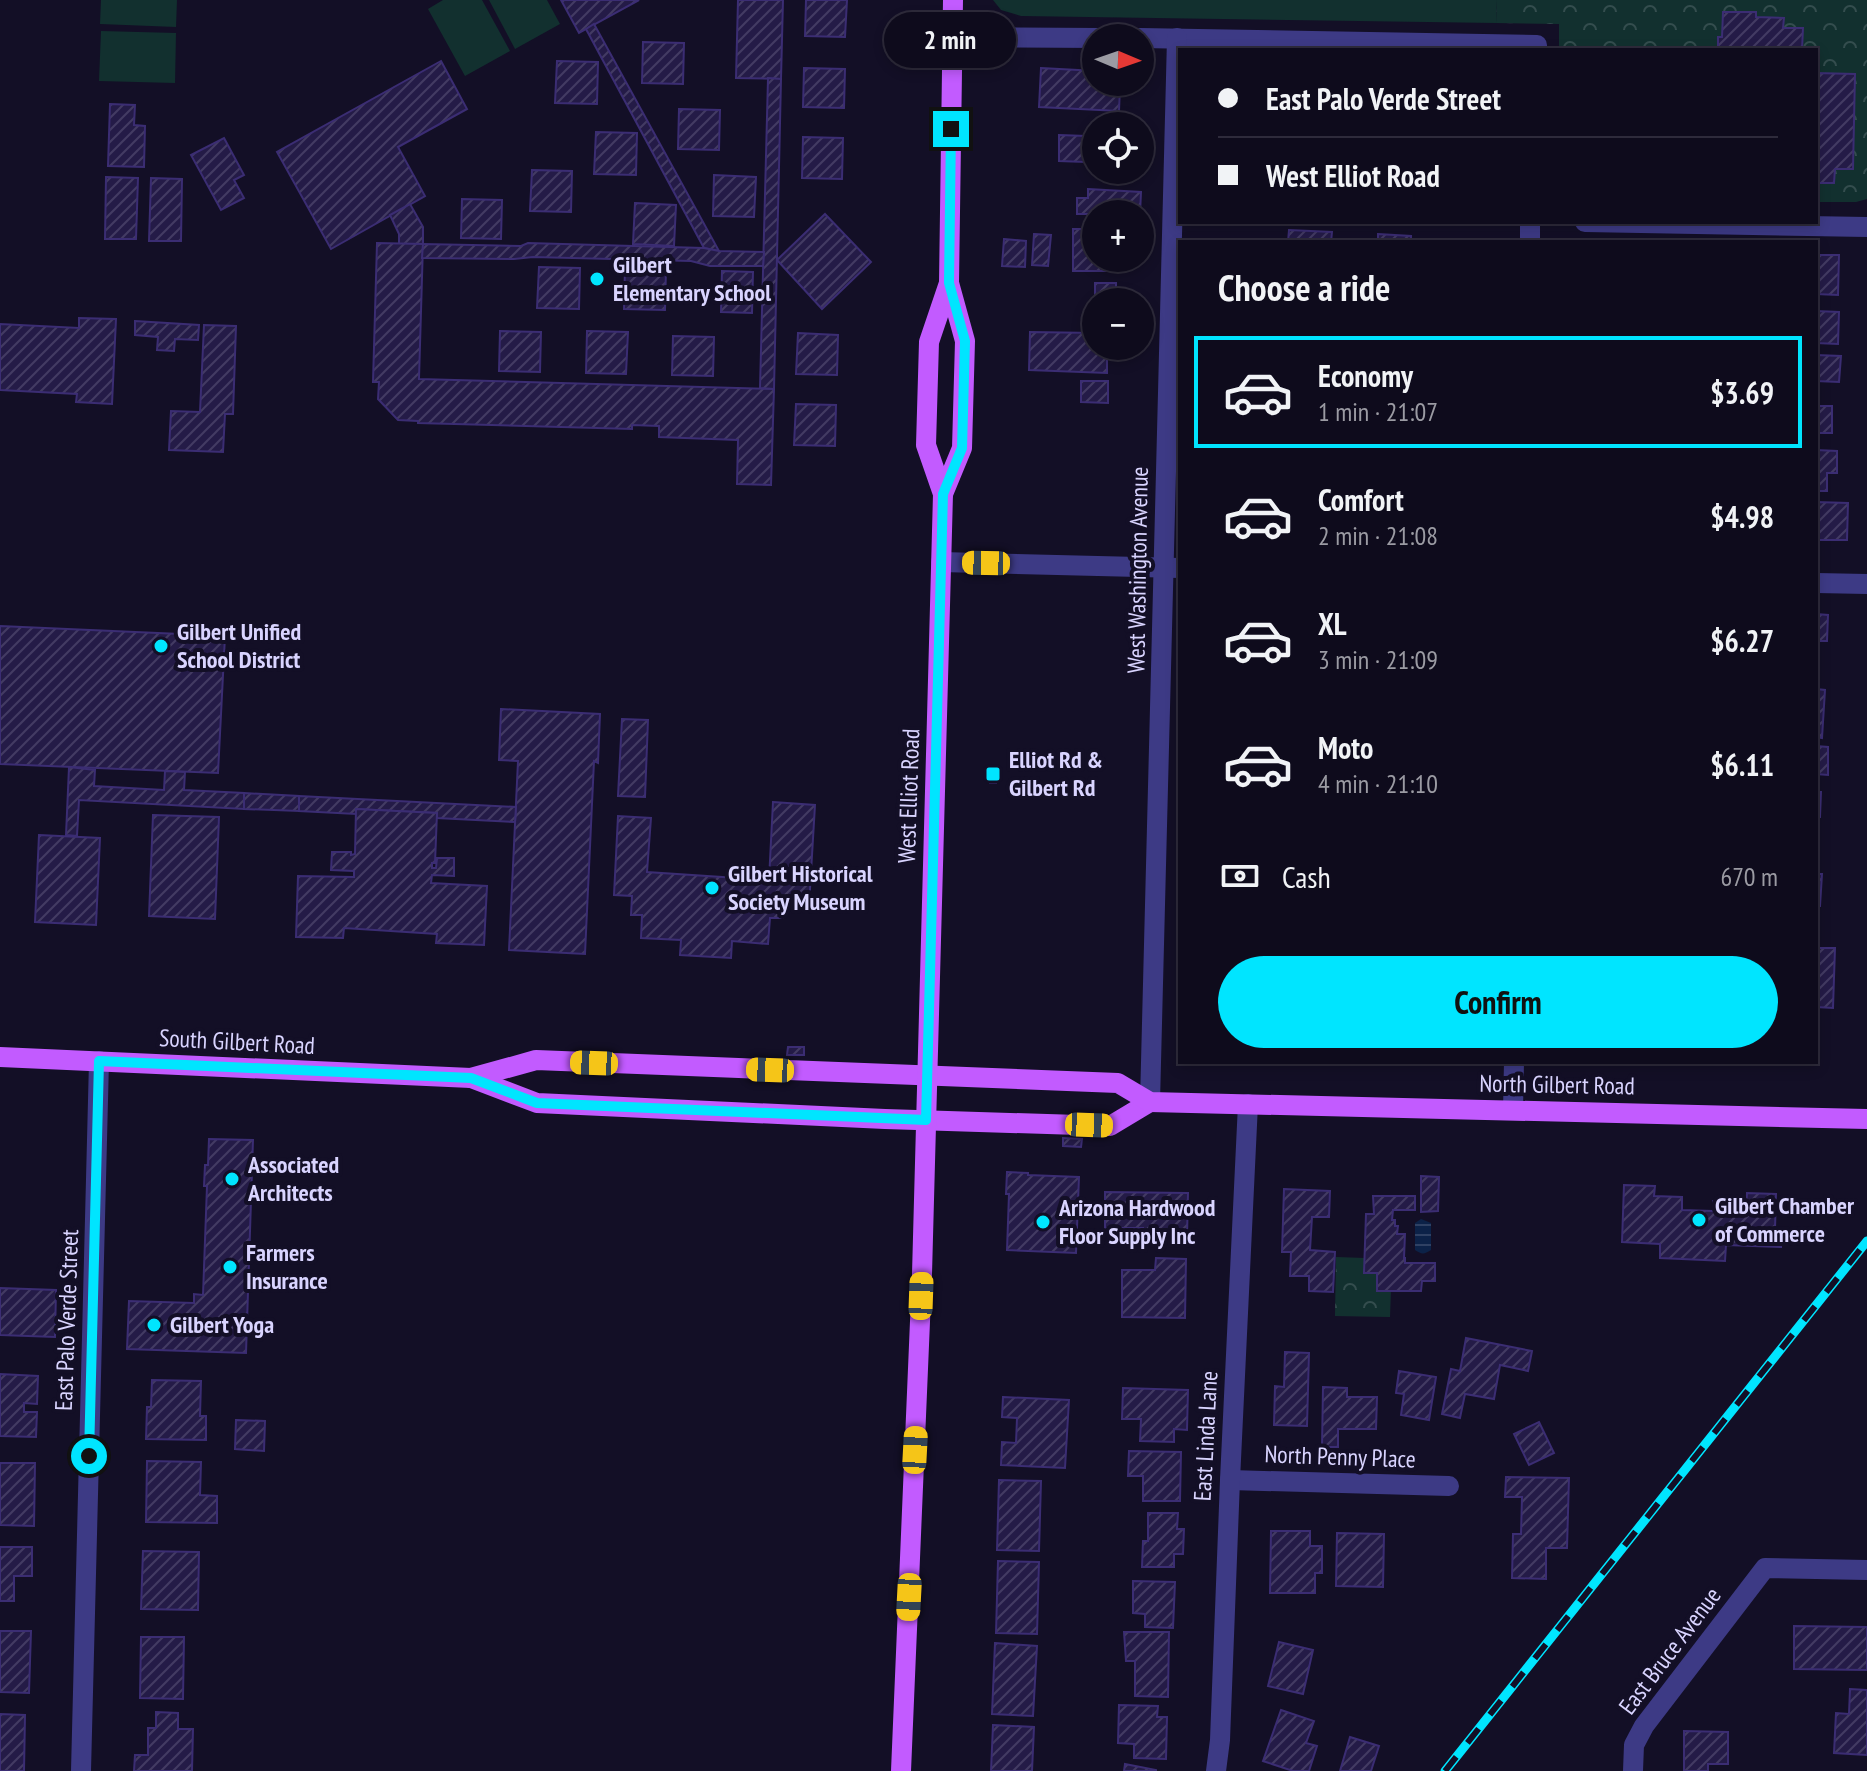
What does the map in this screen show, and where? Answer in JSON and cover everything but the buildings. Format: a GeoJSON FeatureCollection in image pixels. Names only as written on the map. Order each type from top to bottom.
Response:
{"type":"FeatureCollection","features":[{"type":"Feature","properties":{"kind":"main road","name":"West Elliot Road"},"geometry":{"type":"LineString","coordinates":[[901,1771],[919,1373],[943,494],[962,448],[965,354],[965,341],[949,283],[953,0]]}},
{"type":"Feature","properties":{"kind":"main road","name":"West Elliot Road"},"geometry":{"type":"LineString","coordinates":[[943,494],[926,445],[927,394],[929,342],[949,283]]}},
{"type":"Feature","properties":{"kind":"main road","name":"South Gilbert Road"},"geometry":{"type":"LineString","coordinates":[[0,1057],[471,1078],[536,1060],[928,1077]]}},
{"type":"Feature","properties":{"kind":"main road","name":"North Gilbert Road"},"geometry":{"type":"LineString","coordinates":[[928,1077],[1118,1083],[1150,1102],[1867,1119]]}},
{"type":"Feature","properties":{"kind":"main road","name":"South Gilbert Road"},"geometry":{"type":"LineString","coordinates":[[471,1078],[537,1103],[927,1110]]}},
{"type":"Feature","properties":{"kind":"main road"},"geometry":{"type":"LineString","coordinates":[[927,1110],[1110,1126],[1150,1102]]}},
{"type":"Feature","properties":{"kind":"street"},"geometry":{"type":"LineString","coordinates":[[952,37],[1082,38]]}},
{"type":"Feature","properties":{"kind":"street"},"geometry":{"type":"LineString","coordinates":[[1154,38],[1537,47]]}},
{"type":"Feature","properties":{"kind":"street","name":"West Washington Avenue"},"geometry":{"type":"LineString","coordinates":[[1150,1102],[1172,568],[1177,38]]}},
{"type":"Feature","properties":{"kind":"street"},"geometry":{"type":"LineString","coordinates":[[1698,224],[1867,227]]}},
{"type":"Feature","properties":{"kind":"street"},"geometry":{"type":"LineString","coordinates":[[941,562],[1172,568]]}},
{"type":"Feature","properties":{"kind":"street"},"geometry":{"type":"LineString","coordinates":[[1818,583],[1867,584]]}},
{"type":"Feature","properties":{"kind":"street","name":"East Palo Verde Street"},"geometry":{"type":"LineString","coordinates":[[81,1771],[99,1061]]}},
{"type":"Feature","properties":{"kind":"street"},"geometry":{"type":"LineString","coordinates":[[1513,1110],[1514,1064]]}},
{"type":"Feature","properties":{"kind":"street","name":"East Linda Lane"},"geometry":{"type":"LineString","coordinates":[[1216,1771],[1220,1740],[1248,1104]]}},
{"type":"Feature","properties":{"kind":"street","name":"North Penny Place"},"geometry":{"type":"LineString","coordinates":[[1230,1480],[1449,1486]]}},
{"type":"Feature","properties":{"kind":"street","name":"East Bruce Avenue"},"geometry":{"type":"LineString","coordinates":[[1633,1771],[1634,1745],[1644,1726],[1765,1568],[1867,1570]]}},
{"type":"Feature","properties":{"kind":"green space"},"geometry":{"type":"Polygon","coordinates":[[[101,0],[177,0],[176,27],[100,24],[101,0]]]}},
{"type":"Feature","properties":{"kind":"green space"},"geometry":{"type":"Polygon","coordinates":[[[443,0],[482,0],[510,51],[465,76],[428,9],[443,0]]]}},
{"type":"Feature","properties":{"kind":"green space"},"geometry":{"type":"Polygon","coordinates":[[[489,0],[547,0],[560,24],[515,49],[489,0]]]}},
{"type":"Feature","properties":{"kind":"green space"},"geometry":{"type":"Polygon","coordinates":[[[993,0],[1497,0],[1496,23],[1021,16],[1001,10],[993,0]]]}},
{"type":"Feature","properties":{"kind":"green space"},"geometry":{"type":"Polygon","coordinates":[[[1497,0],[1867,0],[1867,199],[1818,202],[1818,48],[1559,48],[1559,24],[1496,23],[1497,0]]]}},
{"type":"Feature","properties":{"kind":"green space"},"geometry":{"type":"Polygon","coordinates":[[[101,31],[176,33],[175,83],[99,81],[101,31]]]}},
{"type":"Feature","properties":{"kind":"green space"},"geometry":{"type":"Polygon","coordinates":[[[1336,1257],[1392,1259],[1390,1317],[1335,1316],[1336,1257]]]}},
{"type":"Feature","properties":{"kind":"water"},"geometry":{"type":"Polygon","coordinates":[[[1421,1219],[1431,1223],[1431,1250],[1426,1253],[1415,1250],[1415,1223],[1421,1219]]]}},
{"type":"Feature","properties":{"kind":"railway"},"geometry":{"type":"LineString","coordinates":[[1445,1771],[1867,1241]]}},
{"type":"Feature","properties":{"kind":"place","name":"Gilbert Elementary School"},"geometry":{"type":"Point","coordinates":[597,279]}},
{"type":"Feature","properties":{"kind":"place","name":"Gilbert Unified School District"},"geometry":{"type":"Point","coordinates":[161,646]}},
{"type":"Feature","properties":{"kind":"place","name":"Elliot Rd & Gilbert Rd"},"geometry":{"type":"Point","coordinates":[993,774]}},
{"type":"Feature","properties":{"kind":"place","name":"Gilbert Historical Society Museum"},"geometry":{"type":"Point","coordinates":[712,888]}},
{"type":"Feature","properties":{"kind":"place","name":"Associated Architects"},"geometry":{"type":"Point","coordinates":[232,1179]}},
{"type":"Feature","properties":{"kind":"place","name":"Gilbert Chamber of Commerce"},"geometry":{"type":"Point","coordinates":[1699,1220]}},
{"type":"Feature","properties":{"kind":"place","name":"Arizona Hardwood Floor Supply Inc"},"geometry":{"type":"Point","coordinates":[1043,1222]}},
{"type":"Feature","properties":{"kind":"place","name":"Farmers Insurance"},"geometry":{"type":"Point","coordinates":[230,1267]}},
{"type":"Feature","properties":{"kind":"place","name":"Gilbert Yoga"},"geometry":{"type":"Point","coordinates":[154,1325]}},
{"type":"Feature","properties":{"kind":"route"},"geometry":{"type":"LineString","coordinates":[[89,1456],[99,1061],[471,1078],[537,1103],[926,1120],[943,494],[962,448],[965,368],[965,341],[949,283],[951,129]]}}]}
